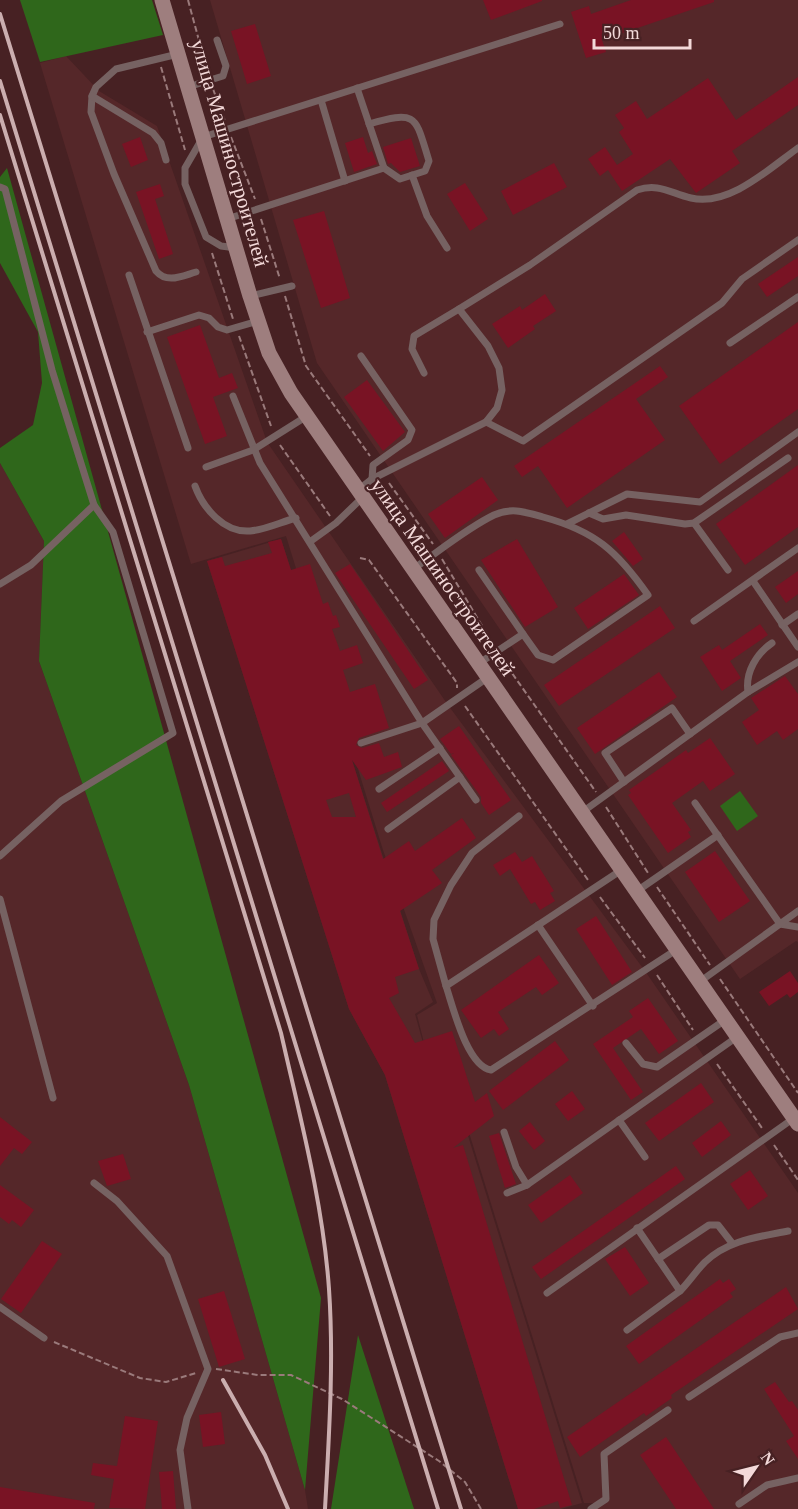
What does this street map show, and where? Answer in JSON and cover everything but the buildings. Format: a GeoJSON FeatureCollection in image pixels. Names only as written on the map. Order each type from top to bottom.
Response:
{"type":"FeatureCollection","features":[{"type":"Feature","properties":{"kind":"main road","name":"улица Машиностроителей"},"geometry":{"type":"LineString","coordinates":[[162,0],[250,296],[276,367],[360,494],[796,1121]]}},
{"type":"Feature","properties":{"kind":"lane"},"geometry":{"type":"LineString","coordinates":[[236,248],[220,246],[206,237],[185,184],[185,168],[203,137],[560,24]]}},
{"type":"Feature","properties":{"kind":"lane"},"geometry":{"type":"LineString","coordinates":[[188,87],[219,79],[226,72],[218,40]]}},
{"type":"Feature","properties":{"kind":"lane"},"geometry":{"type":"LineString","coordinates":[[178,54],[116,69],[96,87],[91,112],[156,271],[166,279],[196,272]]}},
{"type":"Feature","properties":{"kind":"lane"},"geometry":{"type":"LineString","coordinates":[[357,88],[369,124],[384,168],[396,178],[425,171],[430,165],[418,125],[405,116],[369,124]]}},
{"type":"Feature","properties":{"kind":"lane"},"geometry":{"type":"LineString","coordinates":[[93,96],[153,133],[161,143],[166,160]]}},
{"type":"Feature","properties":{"kind":"lane"},"geometry":{"type":"LineString","coordinates":[[321,100],[345,181]]}},
{"type":"Feature","properties":{"kind":"lane"},"geometry":{"type":"LineString","coordinates":[[424,373],[412,349],[414,336],[530,265],[637,190],[658,186],[691,198],[715,197],[740,188],[798,148]]}},
{"type":"Feature","properties":{"kind":"lane"},"geometry":{"type":"LineString","coordinates":[[227,219],[384,168]]}},
{"type":"Feature","properties":{"kind":"lane"},"geometry":{"type":"LineString","coordinates":[[412,175],[427,216],[447,248]]}},
{"type":"Feature","properties":{"kind":"lane"},"geometry":{"type":"LineString","coordinates":[[0,187],[5,189],[52,370],[94,506],[113,532],[173,733],[61,801],[0,856]]}},
{"type":"Feature","properties":{"kind":"lane"},"geometry":{"type":"LineString","coordinates":[[486,422],[523,441],[722,303],[742,279],[798,240]]}},
{"type":"Feature","properties":{"kind":"lane"},"geometry":{"type":"LineString","coordinates":[[129,275],[188,448]]}},
{"type":"Feature","properties":{"kind":"lane"},"geometry":{"type":"LineString","coordinates":[[250,296],[292,286]]}},
{"type":"Feature","properties":{"kind":"lane"},"geometry":{"type":"LineString","coordinates":[[730,343],[798,297]]}},
{"type":"Feature","properties":{"kind":"lane"},"geometry":{"type":"LineString","coordinates":[[311,541],[336,524],[372,479],[486,422],[501,399],[502,378],[495,356],[459,309]]}},
{"type":"Feature","properties":{"kind":"lane"},"geometry":{"type":"LineString","coordinates":[[147,332],[198,315],[209,318],[222,329],[258,321]]}},
{"type":"Feature","properties":{"kind":"lane"},"geometry":{"type":"LineString","coordinates":[[361,356],[412,430],[408,440],[375,463],[371,469],[372,479]]}},
{"type":"Feature","properties":{"kind":"lane"},"geometry":{"type":"LineString","coordinates":[[233,396],[253,450],[422,723],[476,800]]}},
{"type":"Feature","properties":{"kind":"lane"},"geometry":{"type":"LineString","coordinates":[[206,467],[253,450],[307,416]]}},
{"type":"Feature","properties":{"kind":"lane"},"geometry":{"type":"LineString","coordinates":[[567,524],[627,494],[700,502],[798,432]]}},
{"type":"Feature","properties":{"kind":"lane"},"geometry":{"type":"LineString","coordinates":[[589,513],[603,519],[626,515],[684,524],[694,523],[788,458]]}},
{"type":"Feature","properties":{"kind":"lane"},"geometry":{"type":"LineString","coordinates":[[195,486],[208,510],[224,524],[236,529],[250,531],[296,518]]}},
{"type":"Feature","properties":{"kind":"lane"},"geometry":{"type":"LineString","coordinates":[[0,584],[31,565],[94,506]]}},
{"type":"Feature","properties":{"kind":"lane"},"geometry":{"type":"LineString","coordinates":[[413,569],[494,515],[514,509],[582,529],[607,546],[630,570],[648,595],[553,660],[538,655],[479,570]]}},
{"type":"Feature","properties":{"kind":"lane"},"geometry":{"type":"LineString","coordinates":[[694,523],[728,570]]}},
{"type":"Feature","properties":{"kind":"lane"},"geometry":{"type":"LineString","coordinates":[[694,621],[798,548]]}},
{"type":"Feature","properties":{"kind":"lane"},"geometry":{"type":"LineString","coordinates":[[753,581],[798,647]]}},
{"type":"Feature","properties":{"kind":"lane"},"geometry":{"type":"LineString","coordinates":[[782,625],[798,614]]}},
{"type":"Feature","properties":{"kind":"lane"},"geometry":{"type":"LineString","coordinates":[[478,664],[523,634]]}},
{"type":"Feature","properties":{"kind":"lane"},"geometry":{"type":"LineString","coordinates":[[748,692],[747,679],[758,654],[772,643]]}},
{"type":"Feature","properties":{"kind":"lane"},"geometry":{"type":"LineString","coordinates":[[581,813],[748,692],[798,662]]}},
{"type":"Feature","properties":{"kind":"lane"},"geometry":{"type":"LineString","coordinates":[[360,743],[422,723],[487,678]]}},
{"type":"Feature","properties":{"kind":"lane"},"geometry":{"type":"LineString","coordinates":[[624,782],[604,753],[672,708],[690,734]]}},
{"type":"Feature","properties":{"kind":"lane"},"geometry":{"type":"LineString","coordinates":[[379,789],[440,748]]}},
{"type":"Feature","properties":{"kind":"lane"},"geometry":{"type":"LineString","coordinates":[[388,829],[460,777]]}},
{"type":"Feature","properties":{"kind":"lane"},"geometry":{"type":"LineString","coordinates":[[695,803],[780,924],[798,927]]}},
{"type":"Feature","properties":{"kind":"lane"},"geometry":{"type":"LineString","coordinates":[[519,816],[472,853],[451,885],[434,920],[433,939],[446,986],[471,1053],[482,1067],[491,1070],[593,1006],[676,950]]}},
{"type":"Feature","properties":{"kind":"lane"},"geometry":{"type":"LineString","coordinates":[[635,892],[718,835]]}},
{"type":"Feature","properties":{"kind":"lane"},"geometry":{"type":"LineString","coordinates":[[446,986],[620,870]]}},
{"type":"Feature","properties":{"kind":"lane"},"geometry":{"type":"LineString","coordinates":[[0,899],[53,1098]]}},
{"type":"Feature","properties":{"kind":"lane"},"geometry":{"type":"LineString","coordinates":[[698,983],[798,910]]}},
{"type":"Feature","properties":{"kind":"lane"},"geometry":{"type":"LineString","coordinates":[[538,925],[593,1006]]}},
{"type":"Feature","properties":{"kind":"lane"},"geometry":{"type":"LineString","coordinates":[[626,1043],[644,1064],[657,1067],[725,1020]]}},
{"type":"Feature","properties":{"kind":"lane"},"geometry":{"type":"LineString","coordinates":[[507,1193],[527,1185],[737,1037]]}},
{"type":"Feature","properties":{"kind":"lane"},"geometry":{"type":"LineString","coordinates":[[619,1120],[645,1157]]}},
{"type":"Feature","properties":{"kind":"lane"},"geometry":{"type":"LineString","coordinates":[[547,1293],[767,1136],[796,1121]]}},
{"type":"Feature","properties":{"kind":"lane"},"geometry":{"type":"LineString","coordinates":[[504,1132],[516,1167],[527,1185]]}},
{"type":"Feature","properties":{"kind":"lane"},"geometry":{"type":"LineString","coordinates":[[94,1183],[117,1201],[167,1256],[208,1369],[187,1418],[180,1450],[188,1509]]}},
{"type":"Feature","properties":{"kind":"lane"},"geometry":{"type":"LineString","coordinates":[[658,1259],[709,1224],[718,1225],[732,1243]]}},
{"type":"Feature","properties":{"kind":"lane"},"geometry":{"type":"LineString","coordinates":[[637,1228],[680,1291]]}},
{"type":"Feature","properties":{"kind":"lane"},"geometry":{"type":"LineString","coordinates":[[627,1330],[680,1291],[704,1263],[732,1243],[788,1232]]}},
{"type":"Feature","properties":{"kind":"lane"},"geometry":{"type":"LineString","coordinates":[[0,1307],[44,1338]]}},
{"type":"Feature","properties":{"kind":"lane"},"geometry":{"type":"LineString","coordinates":[[689,1397],[780,1336],[798,1333]]}},
{"type":"Feature","properties":{"kind":"lane"},"geometry":{"type":"LineString","coordinates":[[591,1509],[606,1499],[603,1454],[668,1410]]}},
{"type":"Feature","properties":{"kind":"lane"},"geometry":{"type":"LineString","coordinates":[[739,1504],[767,1485],[798,1478]]}},
{"type":"Feature","properties":{"kind":"path"},"geometry":{"type":"LineString","coordinates":[[188,0],[210,81],[259,209],[306,366],[375,463]]}},
{"type":"Feature","properties":{"kind":"path"},"geometry":{"type":"LineString","coordinates":[[158,58],[188,162]]}},
{"type":"Feature","properties":{"kind":"path"},"geometry":{"type":"LineString","coordinates":[[206,237],[275,437],[336,524]]}},
{"type":"Feature","properties":{"kind":"path"},"geometry":{"type":"LineString","coordinates":[[383,474],[438,552],[497,651],[601,799],[652,880],[798,1093]]}},
{"type":"Feature","properties":{"kind":"path"},"geometry":{"type":"LineString","coordinates":[[360,558],[369,560],[457,683],[459,698],[651,967],[699,1039]]}},
{"type":"Feature","properties":{"kind":"path"},"geometry":{"type":"LineString","coordinates":[[711,1055],[798,1180]]}},
{"type":"Feature","properties":{"kind":"path"},"geometry":{"type":"LineString","coordinates":[[44,1338],[140,1378],[166,1382],[208,1369],[291,1375],[342,1399],[439,1461],[465,1482],[481,1509]]}},
{"type":"Feature","properties":{"kind":"shaded area"},"geometry":{"type":"Polygon","coordinates":[[[210,0],[798,0],[798,942],[796,941],[740,979],[317,363],[210,0]]]}},
{"type":"Feature","properties":{"kind":"shaded area"},"geometry":{"type":"Polygon","coordinates":[[[66,56],[99,91],[157,126],[267,442],[448,705],[645,971],[798,1193],[798,1509],[596,1509],[595,1503],[584,1503],[466,1123],[465,1126],[582,1503],[561,1509],[518,1509],[385,1075],[349,1009],[207,561],[281,539],[419,969],[433,1002],[415,1014],[435,1086],[417,1015],[437,1003],[383,850],[286,536],[191,564],[40,63],[66,56]]]}},
{"type":"Feature","properties":{"kind":"shaded area"},"geometry":{"type":"Polygon","coordinates":[[[0,463],[44,541],[39,661],[189,1085],[305,1490],[308,1509],[0,1509],[0,463]]]}},
{"type":"Feature","properties":{"kind":"green space"},"geometry":{"type":"Polygon","coordinates":[[[20,0],[152,0],[163,35],[40,62],[20,0]]]}},
{"type":"Feature","properties":{"kind":"green space"},"geometry":{"type":"Polygon","coordinates":[[[7,168],[321,1298],[305,1490],[189,1085],[39,661],[44,541],[0,463],[0,448],[33,425],[42,383],[38,332],[0,263],[0,177],[7,168]]]}},
{"type":"Feature","properties":{"kind":"green space"},"geometry":{"type":"Polygon","coordinates":[[[740,791],[758,816],[737,831],[720,806],[740,791]]]}},
{"type":"Feature","properties":{"kind":"green space"},"geometry":{"type":"Polygon","coordinates":[[[358,1335],[414,1509],[331,1509],[358,1335]]]}},
{"type":"Feature","properties":{"kind":"railway"},"geometry":{"type":"LineString","coordinates":[[0,14],[461,1509]]}},
{"type":"Feature","properties":{"kind":"railway"},"geometry":{"type":"LineString","coordinates":[[0,81],[438,1509]]}},
{"type":"Feature","properties":{"kind":"railway"},"geometry":{"type":"LineString","coordinates":[[0,115],[281,1033],[316,1192],[329,1289],[331,1371],[325,1509]]}},
{"type":"Feature","properties":{"kind":"railway"},"geometry":{"type":"LineString","coordinates":[[223,1380],[265,1455],[288,1509]]}}]}
